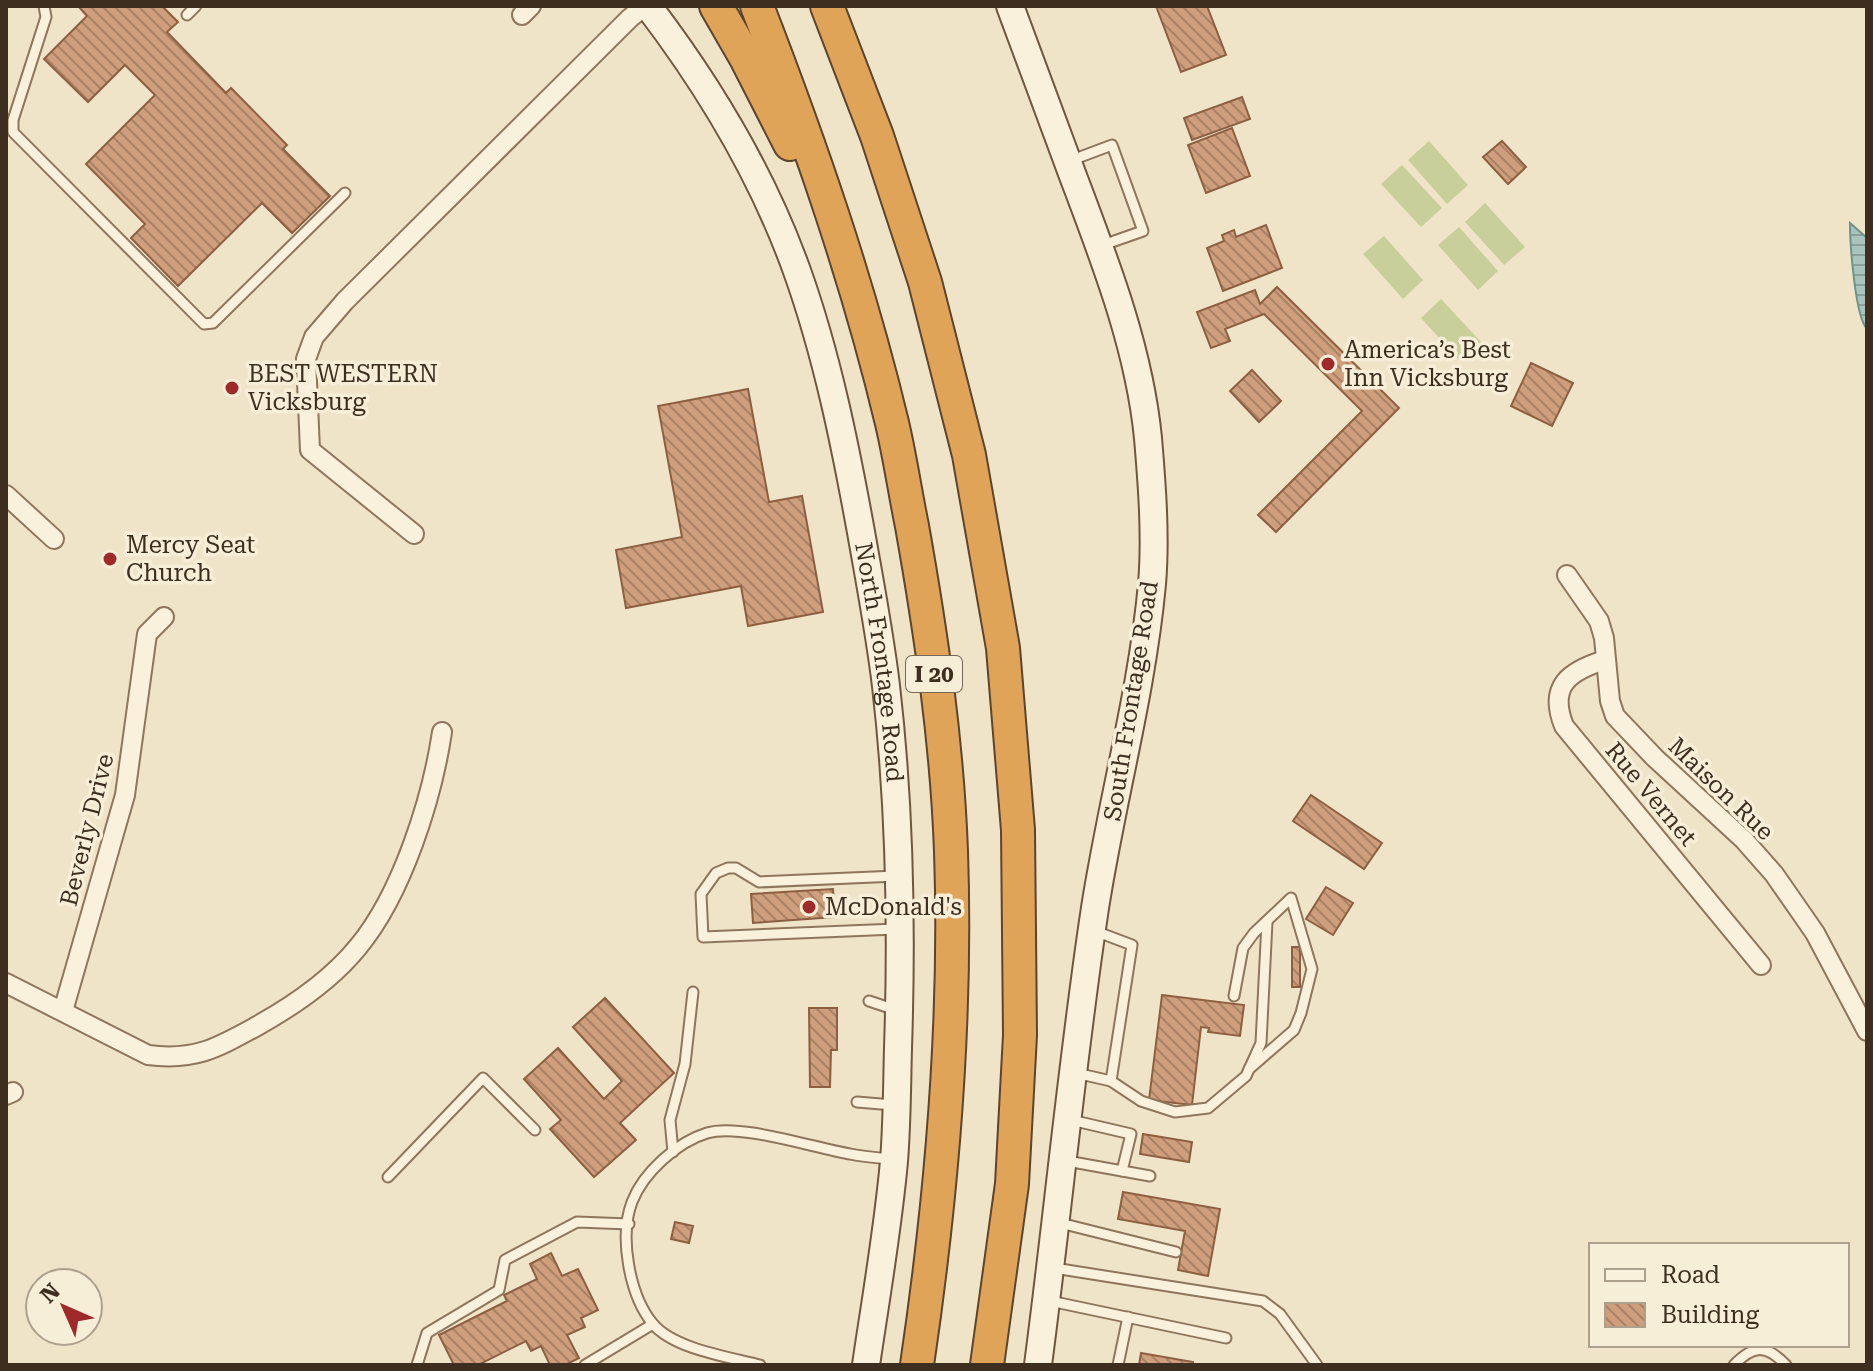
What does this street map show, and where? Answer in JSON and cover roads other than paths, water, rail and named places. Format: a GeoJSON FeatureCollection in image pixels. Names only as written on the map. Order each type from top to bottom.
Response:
{"type":"FeatureCollection","features":[{"type":"Feature","properties":{"kind":"highway"},"geometry":{"type":"LineString","coordinates":[[716,6],[793,151],[861,302]]}},
{"type":"Feature","properties":{"kind":"highway","name":"I 20"},"geometry":{"type":"LineString","coordinates":[[757,6],[825,191],[861,302],[893,426],[923,588],[939,707],[951,849],[952,978],[946,1112],[933,1260],[917,1365]]}},
{"type":"Feature","properties":{"kind":"highway"},"geometry":{"type":"LineString","coordinates":[[827,6],[877,136],[925,282],[969,455],[1003,648],[1018,830],[1020,1035],[1012,1184],[987,1365]]}},
{"type":"Feature","properties":{"kind":"highway"},"geometry":{"type":"LineString","coordinates":[[849,6],[877,136]]}},
{"type":"Feature","properties":{"kind":"street"},"geometry":{"type":"LineString","coordinates":[[414,534],[310,450],[306,359],[314,337],[356,290],[630,18],[646,6]]}},
{"type":"Feature","properties":{"kind":"street","name":"North Frontage Road"},"geometry":{"type":"LineString","coordinates":[[646,6],[677,44],[724,117],[764,194],[796,269],[824,357],[850,472],[886,686],[896,815],[899,1011],[894,1159],[866,1365]]}},
{"type":"Feature","properties":{"kind":"street","name":"South Frontage Road"},"geometry":{"type":"LineString","coordinates":[[1010,6],[1100,246],[1138,375],[1147,435],[1151,496],[1152,580],[1143,652],[1092,929],[1038,1365]]}},
{"type":"Feature","properties":{"kind":"street"},"geometry":{"type":"LineString","coordinates":[[6,495],[54,539]]}},
{"type":"Feature","properties":{"kind":"street","name":"Maison Rue"},"geometry":{"type":"LineString","coordinates":[[1567,575],[1599,621],[1604,638],[1610,701],[1615,716],[1655,758],[1744,840],[1774,874],[1815,933],[1867,1031]]}},
{"type":"Feature","properties":{"kind":"street","name":"Beverly Drive"},"geometry":{"type":"LineString","coordinates":[[63,1011],[125,795],[147,634],[164,617]]}},
{"type":"Feature","properties":{"kind":"street","name":"Rue Vernet"},"geometry":{"type":"LineString","coordinates":[[1605,660],[1584,667],[1563,685],[1557,698],[1557,709],[1564,726],[1761,965]]}},
{"type":"Feature","properties":{"kind":"street"},"geometry":{"type":"LineString","coordinates":[[6,983],[148,1055],[198,1055],[221,1046],[282,1012],[357,949],[383,911],[436,773],[442,732]]}},
{"type":"Feature","properties":{"kind":"lane"},"geometry":{"type":"LineString","coordinates":[[44,6],[46,17],[13,120],[13,132],[204,324],[213,323],[345,193]]}},
{"type":"Feature","properties":{"kind":"lane"},"geometry":{"type":"LineString","coordinates":[[187,15],[196,6]]}},
{"type":"Feature","properties":{"kind":"lane"},"geometry":{"type":"LineString","coordinates":[[1068,162],[1112,145],[1143,231],[1100,246]]}},
{"type":"Feature","properties":{"kind":"lane"},"geometry":{"type":"LineString","coordinates":[[898,876],[759,882],[745,872],[728,868],[716,873],[701,894],[703,937],[899,929]]}},
{"type":"Feature","properties":{"kind":"lane"},"geometry":{"type":"LineString","coordinates":[[1234,996],[1243,948],[1254,933],[1291,898],[1312,969],[1294,1030],[1249,1069]]}},
{"type":"Feature","properties":{"kind":"lane"},"geometry":{"type":"LineString","coordinates":[[1073,1072],[1111,1081],[1141,1101],[1175,1112],[1208,1108],[1246,1076],[1261,1043],[1267,922]]}},
{"type":"Feature","properties":{"kind":"lane"},"geometry":{"type":"LineString","coordinates":[[1092,929],[1132,945],[1111,1081]]}},
{"type":"Feature","properties":{"kind":"lane"},"geometry":{"type":"LineString","coordinates":[[673,1152],[670,1120],[685,1064],[693,992]]}},
{"type":"Feature","properties":{"kind":"lane"},"geometry":{"type":"LineString","coordinates":[[869,1001],[899,1011]]}},
{"type":"Feature","properties":{"kind":"lane"},"geometry":{"type":"LineString","coordinates":[[388,1177],[483,1078],[535,1130]]}},
{"type":"Feature","properties":{"kind":"lane"},"geometry":{"type":"LineString","coordinates":[[857,1102],[896,1106]]}},
{"type":"Feature","properties":{"kind":"lane"},"geometry":{"type":"LineString","coordinates":[[1068,1119],[1131,1134],[1122,1171]]}},
{"type":"Feature","properties":{"kind":"lane"},"geometry":{"type":"LineString","coordinates":[[760,1365],[728,1361],[678,1341],[653,1324],[631,1281],[626,1249],[632,1203],[645,1180],[689,1140],[723,1130],[852,1155],[894,1159]]}},
{"type":"Feature","properties":{"kind":"lane"},"geometry":{"type":"LineString","coordinates":[[1063,1160],[1150,1176]]}},
{"type":"Feature","properties":{"kind":"lane"},"geometry":{"type":"LineString","coordinates":[[417,1365],[427,1333],[499,1290],[505,1260],[577,1222],[629,1224]]}},
{"type":"Feature","properties":{"kind":"lane"},"geometry":{"type":"LineString","coordinates":[[1056,1222],[1176,1252]]}},
{"type":"Feature","properties":{"kind":"lane"},"geometry":{"type":"LineString","coordinates":[[1050,1268],[1263,1301],[1280,1314],[1317,1365]]}},
{"type":"Feature","properties":{"kind":"lane"},"geometry":{"type":"LineString","coordinates":[[1046,1300],[1226,1338]]}},
{"type":"Feature","properties":{"kind":"lane"},"geometry":{"type":"LineString","coordinates":[[1118,1365],[1128,1317]]}},
{"type":"Feature","properties":{"kind":"lane"},"geometry":{"type":"LineString","coordinates":[[585,1365],[653,1324]]}},
{"type":"Feature","properties":{"kind":"lane"},"geometry":{"type":"LineString","coordinates":[[1734,1365],[1753,1350],[1764,1349],[1773,1352],[1786,1365]]}},
{"type":"Feature","properties":{"kind":"water"},"geometry":{"type":"Polygon","coordinates":[[[1850,223],[1867,238],[1867,329],[1856,295],[1850,223]]]}},
{"type":"Feature","properties":{"kind":"place","name":"America’s Best Inn Vicksburg"},"geometry":{"type":"Point","coordinates":[1328,364]}},
{"type":"Feature","properties":{"kind":"place","name":"BEST WESTERN Vicksburg"},"geometry":{"type":"Point","coordinates":[232,388]}},
{"type":"Feature","properties":{"kind":"place","name":"Mercy Seat Church"},"geometry":{"type":"Point","coordinates":[110,559]}},
{"type":"Feature","properties":{"kind":"place","name":"McDonald's"},"geometry":{"type":"Point","coordinates":[809,907]}}]}
